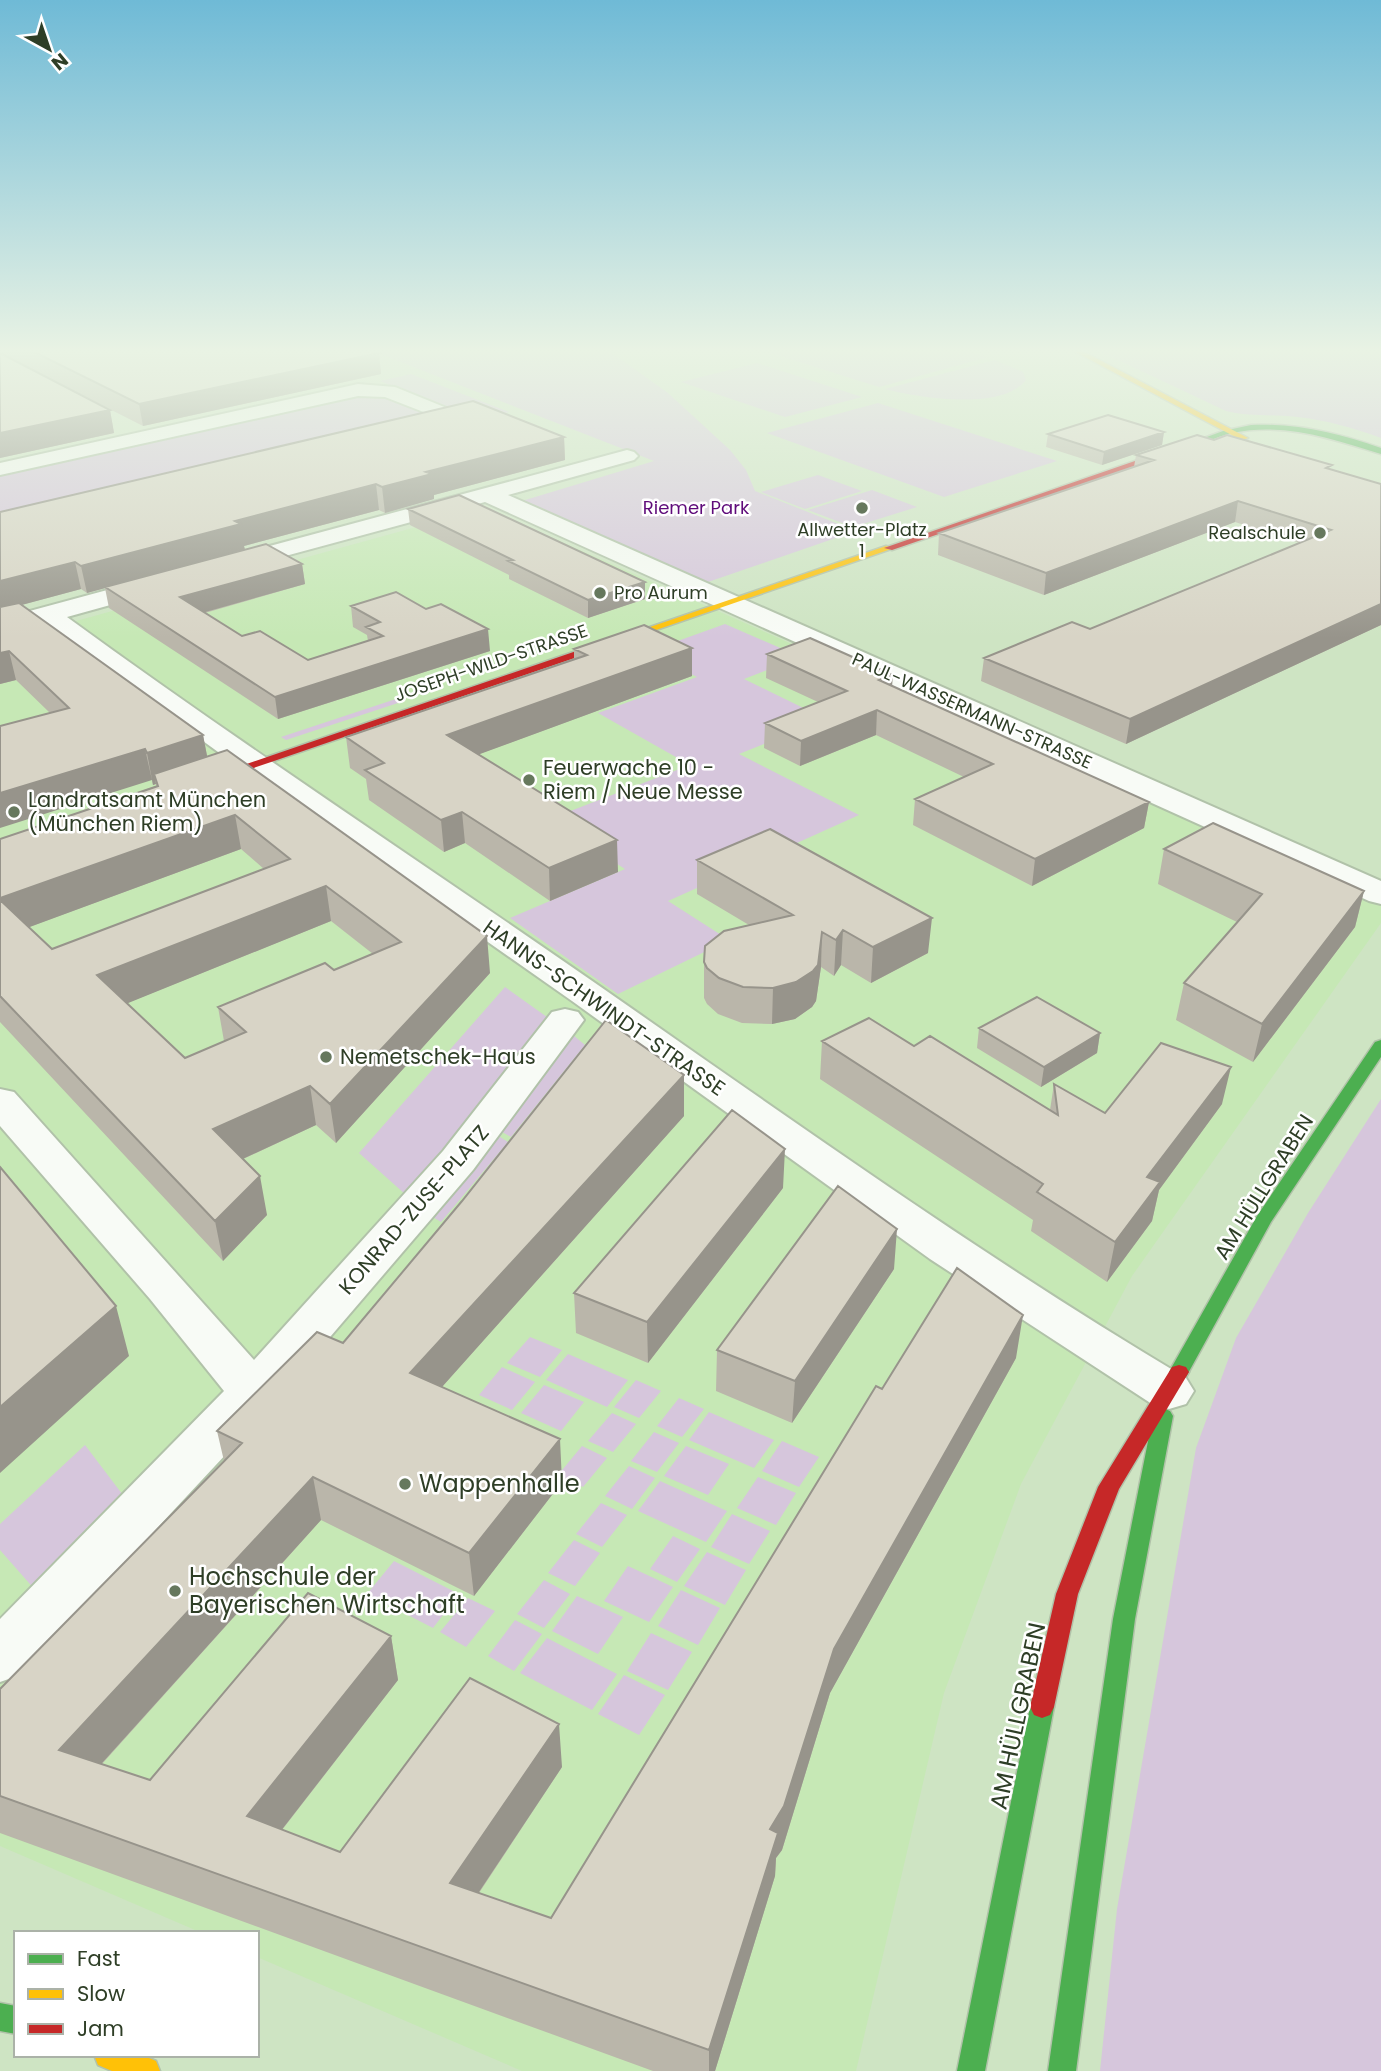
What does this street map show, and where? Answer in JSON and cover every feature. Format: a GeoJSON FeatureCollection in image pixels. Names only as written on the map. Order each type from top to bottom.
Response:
{"type":"FeatureCollection","features":[{"type":"Feature","properties":{"kind":"street"},"geometry":{"type":"LineString","coordinates":[[0,469],[113,445]]}},
{"type":"Feature","properties":{"kind":"street","name":"JOSEPH-WILD-STRASSE"},"geometry":{"type":"LineString","coordinates":[[185,787],[1192,445]]}},
{"type":"Feature","properties":{"kind":"street","name":"JOSEPH-WILD-STRASSE"},"geometry":{"type":"LineString","coordinates":[[1364,445],[1381,451]]}},
{"type":"Feature","properties":{"kind":"street"},"geometry":{"type":"LineString","coordinates":[[203,571],[627,456]]}},
{"type":"Feature","properties":{"kind":"street","name":"PAUL-WASSERMANN-STRASSE"},"geometry":{"type":"LineString","coordinates":[[486,494],[1381,894]]}},
{"type":"Feature","properties":{"kind":"street"},"geometry":{"type":"LineString","coordinates":[[0,627],[177,579]]}},
{"type":"Feature","properties":{"kind":"street","name":"HANNS-SCHWINDT-STRASSE"},"geometry":{"type":"LineString","coordinates":[[46,614],[253,764],[865,1192],[1089,1344],[1169,1391]]}},
{"type":"Feature","properties":{"kind":"street","name":"KONRAD-ZUSE-PLATZ"},"geometry":{"type":"LineString","coordinates":[[0,1657],[254,1394],[486,1128],[565,1020]]}},
{"type":"Feature","properties":{"kind":"street","name":"AM HÜLLGRABEN"},"geometry":{"type":"LineString","coordinates":[[971,2071],[1034,1744],[1067,1594],[1109,1487],[1169,1391],[1263,1220],[1381,1045]]}},
{"type":"Feature","properties":{"kind":"street"},"geometry":{"type":"LineString","coordinates":[[0,1101],[166,1288],[254,1394]]}},
{"type":"Feature","properties":{"kind":"street","name":"AM HÜLLGRABEN"},"geometry":{"type":"LineString","coordinates":[[1062,2071],[1124,1619],[1169,1391]]}},
{"type":"Feature","properties":{"kind":"street"},"geometry":{"type":"LineString","coordinates":[[112,2057],[146,2071]]}},
{"type":"Feature","properties":{"kind":"shaded area"},"geometry":{"type":"Polygon","coordinates":[[[485,508],[1381,905],[1381,923],[1132,1276],[1021,1484],[944,1693],[856,2071],[522,2071],[259,1958],[259,1931],[197,1931],[0,1846],[0,642],[485,508]]]}},
{"type":"Feature","properties":{"kind":"green space"},"geometry":{"type":"Polygon","coordinates":[[[125,445],[315,445],[0,525],[0,472],[125,445]]]}},
{"type":"Feature","properties":{"kind":"green space","name":"Riemer Park"},"geometry":{"type":"Polygon","coordinates":[[[612,445],[724,445],[746,470],[755,491],[856,531],[708,582],[522,501],[654,461],[612,445]]]}},
{"type":"Feature","properties":{"kind":"green space"},"geometry":{"type":"Polygon","coordinates":[[[799,445],[1007,445],[1057,461],[944,497],[799,445]]]}},
{"type":"Feature","properties":{"kind":"green space"},"geometry":{"type":"Polygon","coordinates":[[[818,475],[862,491],[805,509],[761,492],[818,475]]]}},
{"type":"Feature","properties":{"kind":"green space","name":"Allwetter-Platz 1"},"geometry":{"type":"Polygon","coordinates":[[[872,490],[917,507],[853,527],[808,510],[872,490]]]}},
{"type":"Feature","properties":{"kind":"green space"},"geometry":{"type":"Polygon","coordinates":[[[725,624],[801,657],[744,679],[826,719],[739,754],[859,815],[668,901],[729,940],[618,994],[510,918],[625,869],[547,820],[690,765],[598,713],[697,677],[647,652],[725,624]]]}},
{"type":"Feature","properties":{"kind":"green space"},"geometry":{"type":"Polygon","coordinates":[[[399,698],[404,701],[286,740],[281,737],[399,698]]]}},
{"type":"Feature","properties":{"kind":"green space"},"geometry":{"type":"Polygon","coordinates":[[[505,987],[554,1022],[415,1203],[359,1153],[505,987]]]}},
{"type":"Feature","properties":{"kind":"green space"},"geometry":{"type":"Polygon","coordinates":[[[567,1030],[585,1045],[511,1137],[497,1129],[567,1030]]]}},
{"type":"Feature","properties":{"kind":"green space"},"geometry":{"type":"Polygon","coordinates":[[[1381,1099],[1381,2071],[1100,2071],[1117,1909],[1196,1448],[1236,1338],[1308,1213],[1381,1099]]]}},
{"type":"Feature","properties":{"kind":"green space"},"geometry":{"type":"Polygon","coordinates":[[[494,1133],[508,1142],[441,1222],[425,1212],[494,1133]]]}},
{"type":"Feature","properties":{"kind":"green space"},"geometry":{"type":"Polygon","coordinates":[[[530,1337],[562,1350],[540,1377],[507,1363],[530,1337]]]}},
{"type":"Feature","properties":{"kind":"green space"},"geometry":{"type":"Polygon","coordinates":[[[568,1354],[628,1380],[607,1407],[546,1380],[568,1354]]]}},
{"type":"Feature","properties":{"kind":"green space"},"geometry":{"type":"Polygon","coordinates":[[[502,1367],[535,1382],[512,1410],[479,1395],[502,1367]]]}},
{"type":"Feature","properties":{"kind":"green space"},"geometry":{"type":"Polygon","coordinates":[[[636,1380],[661,1391],[639,1418],[614,1407],[636,1380]]]}},
{"type":"Feature","properties":{"kind":"green space"},"geometry":{"type":"Polygon","coordinates":[[[544,1385],[584,1402],[561,1431],[521,1413],[544,1385]]]}},
{"type":"Feature","properties":{"kind":"green space"},"geometry":{"type":"Polygon","coordinates":[[[679,1398],[704,1409],[682,1437],[657,1426],[679,1398]]]}},
{"type":"Feature","properties":{"kind":"green space"},"geometry":{"type":"Polygon","coordinates":[[[709,1412],[774,1440],[754,1468],[689,1440],[709,1412]]]}},
{"type":"Feature","properties":{"kind":"green space"},"geometry":{"type":"Polygon","coordinates":[[[612,1413],[636,1424],[613,1452],[588,1441],[612,1413]]]}},
{"type":"Feature","properties":{"kind":"green space"},"geometry":{"type":"Polygon","coordinates":[[[654,1432],[679,1443],[657,1472],[631,1461],[654,1432]]]}},
{"type":"Feature","properties":{"kind":"green space"},"geometry":{"type":"Polygon","coordinates":[[[782,1441],[819,1457],[799,1487],[762,1471],[782,1441]]]}},
{"type":"Feature","properties":{"kind":"green space"},"geometry":{"type":"Polygon","coordinates":[[[85,1445],[132,1507],[43,1599],[0,1550],[0,1524],[85,1445]]]}},
{"type":"Feature","properties":{"kind":"green space"},"geometry":{"type":"Polygon","coordinates":[[[582,1446],[607,1458],[583,1487],[558,1475],[582,1446]]]}},
{"type":"Feature","properties":{"kind":"green space"},"geometry":{"type":"Polygon","coordinates":[[[686,1446],[729,1464],[708,1495],[664,1476],[686,1446]]]}},
{"type":"Feature","properties":{"kind":"green space"},"geometry":{"type":"Polygon","coordinates":[[[629,1466],[655,1478],[632,1509],[605,1496],[629,1466]]]}},
{"type":"Feature","properties":{"kind":"green space"},"geometry":{"type":"Polygon","coordinates":[[[758,1477],[796,1493],[776,1525],[737,1508],[758,1477]]]}},
{"type":"Feature","properties":{"kind":"green space"},"geometry":{"type":"Polygon","coordinates":[[[660,1481],[727,1511],[706,1542],[638,1511],[660,1481]]]}},
{"type":"Feature","properties":{"kind":"green space"},"geometry":{"type":"Polygon","coordinates":[[[601,1503],[627,1515],[602,1547],[576,1534],[601,1503]]]}},
{"type":"Feature","properties":{"kind":"green space"},"geometry":{"type":"Polygon","coordinates":[[[732,1514],[770,1531],[749,1564],[711,1547],[732,1514]]]}},
{"type":"Feature","properties":{"kind":"green space"},"geometry":{"type":"Polygon","coordinates":[[[673,1536],[700,1549],[677,1582],[650,1569],[673,1536]]]}},
{"type":"Feature","properties":{"kind":"green space"},"geometry":{"type":"Polygon","coordinates":[[[574,1540],[600,1553],[575,1586],[548,1573],[574,1540]]]}},
{"type":"Feature","properties":{"kind":"green space"},"geometry":{"type":"Polygon","coordinates":[[[707,1552],[746,1570],[725,1605],[684,1586],[707,1552]]]}},
{"type":"Feature","properties":{"kind":"green space"},"geometry":{"type":"Polygon","coordinates":[[[394,1561],[459,1594],[433,1628],[367,1594],[394,1561]]]}},
{"type":"Feature","properties":{"kind":"green space"},"geometry":{"type":"Polygon","coordinates":[[[628,1566],[673,1587],[649,1622],[604,1601],[628,1566]]]}},
{"type":"Feature","properties":{"kind":"green space"},"geometry":{"type":"Polygon","coordinates":[[[544,1580],[570,1594],[544,1628],[517,1614],[544,1580]]]}},
{"type":"Feature","properties":{"kind":"green space"},"geometry":{"type":"Polygon","coordinates":[[[681,1590],[720,1608],[698,1645],[658,1626],[681,1590]]]}},
{"type":"Feature","properties":{"kind":"green space"},"geometry":{"type":"Polygon","coordinates":[[[577,1596],[623,1617],[598,1654],[552,1631],[577,1596]]]}},
{"type":"Feature","properties":{"kind":"green space"},"geometry":{"type":"Polygon","coordinates":[[[468,1598],[495,1611],[466,1647],[440,1632],[468,1598]]]}},
{"type":"Feature","properties":{"kind":"green space"},"geometry":{"type":"Polygon","coordinates":[[[515,1620],[542,1634],[514,1671],[488,1656],[515,1620]]]}},
{"type":"Feature","properties":{"kind":"green space"},"geometry":{"type":"Polygon","coordinates":[[[651,1633],[692,1652],[668,1690],[627,1671],[651,1633]]]}},
{"type":"Feature","properties":{"kind":"green space"},"geometry":{"type":"Polygon","coordinates":[[[547,1638],[617,1674],[592,1710],[520,1673],[547,1638]]]}},
{"type":"Feature","properties":{"kind":"green space"},"geometry":{"type":"Polygon","coordinates":[[[624,1675],[665,1695],[639,1735],[598,1714],[624,1675]]]}},
{"type":"Feature","properties":{"kind":"building"},"geometry":{"type":"Polygon","coordinates":[[[287,445],[534,445],[426,472],[432,474],[382,487],[376,484],[235,521],[241,524],[81,566],[75,562],[0,581],[0,512],[287,445]]]}},
{"type":"Feature","properties":{"kind":"building"},"geometry":{"type":"Polygon","coordinates":[[[1081,445],[1126,445],[1104,452],[1081,445]]]}},
{"type":"Feature","properties":{"kind":"building"},"geometry":{"type":"Polygon","coordinates":[[[1168,445],[1261,445],[1332,465],[1326,468],[1381,484],[1381,604],[1130,719],[984,658],[1072,622],[1090,629],[1331,530],[1238,501],[1046,573],[939,533],[1154,460],[1136,455],[1168,445]]]}},
{"type":"Feature","properties":{"kind":"building"},"geometry":{"type":"Polygon","coordinates":[[[459,495],[645,582],[588,600],[408,509],[459,495]]]}},
{"type":"Feature","properties":{"kind":"building"},"geometry":{"type":"Polygon","coordinates":[[[266,544],[302,564],[180,597],[242,636],[260,631],[308,660],[383,636],[366,627],[380,622],[351,606],[396,592],[426,609],[441,604],[488,629],[275,697],[105,587],[266,544]]]}},
{"type":"Feature","properties":{"kind":"building"},"geometry":{"type":"Polygon","coordinates":[[[19,603],[203,735],[147,753],[145,749],[0,793],[0,726],[69,708],[9,651],[0,653],[0,607],[19,603]]]}},
{"type":"Feature","properties":{"kind":"building"},"geometry":{"type":"Polygon","coordinates":[[[644,625],[692,648],[447,735],[617,840],[549,868],[462,812],[441,820],[365,770],[384,763],[346,737],[587,655],[574,649],[644,625]]]}},
{"type":"Feature","properties":{"kind":"building"},"geometry":{"type":"Polygon","coordinates":[[[810,638],[893,675],[879,680],[1149,802],[1035,859],[915,799],[993,764],[877,710],[801,741],[765,723],[847,691],[767,654],[810,638]]]}},
{"type":"Feature","properties":{"kind":"building"},"geometry":{"type":"Polygon","coordinates":[[[227,750],[487,936],[330,1104],[310,1086],[213,1129],[260,1176],[215,1221],[0,996],[0,900],[52,949],[290,859],[235,815],[0,898],[0,839],[158,786],[154,774],[227,750]],[[326,886],[97,975],[185,1058],[246,1032],[218,1007],[325,963],[334,970],[401,942],[326,886]]]}},
{"type":"Feature","properties":{"kind":"building"},"geometry":{"type":"Polygon","coordinates":[[[1213,823],[1364,891],[1262,1024],[1184,983],[1262,894],[1164,849],[1213,823]]]}},
{"type":"Feature","properties":{"kind":"building"},"geometry":{"type":"Polygon","coordinates":[[[770,829],[932,918],[873,947],[843,930],[836,940],[822,932],[818,965],[796,982],[773,988],[743,987],[719,978],[704,962],[705,946],[724,931],[793,915],[697,860],[770,829]]]}},
{"type":"Feature","properties":{"kind":"building"},"geometry":{"type":"Polygon","coordinates":[[[1037,997],[1100,1033],[1044,1067],[979,1028],[1037,997]]]}},
{"type":"Feature","properties":{"kind":"building"},"geometry":{"type":"Polygon","coordinates":[[[869,1018],[914,1046],[930,1036],[1058,1115],[1054,1084],[1105,1113],[1161,1043],[1231,1067],[1147,1177],[1160,1182],[1115,1242],[1037,1192],[1043,1184],[822,1041],[869,1018]]]}},
{"type":"Feature","properties":{"kind":"building"},"geometry":{"type":"Polygon","coordinates":[[[606,1020],[684,1075],[410,1373],[560,1439],[469,1553],[313,1477],[59,1750],[150,1780],[308,1593],[391,1636],[247,1816],[340,1852],[470,1678],[559,1724],[450,1883],[551,1918],[876,1386],[882,1389],[957,1268],[1023,1315],[834,1649],[784,1806],[770,1829],[778,1833],[709,2050],[0,1796],[0,1689],[242,1443],[217,1431],[317,1332],[343,1343],[462,1201],[606,1020]]]}},
{"type":"Feature","properties":{"kind":"building"},"geometry":{"type":"Polygon","coordinates":[[[732,1110],[785,1149],[647,1322],[574,1293],[732,1110]]]}},
{"type":"Feature","properties":{"kind":"building"},"geometry":{"type":"Polygon","coordinates":[[[0,1167],[116,1306],[0,1407],[0,1167]]]}},
{"type":"Feature","properties":{"kind":"building"},"geometry":{"type":"Polygon","coordinates":[[[838,1186],[897,1229],[795,1381],[717,1350],[838,1186]]]}},
{"type":"Feature","properties":{"kind":"traffic: fast"},"geometry":{"type":"LineString","coordinates":[[1181,448],[1191,445]]}},
{"type":"Feature","properties":{"kind":"traffic: fast"},"geometry":{"type":"LineString","coordinates":[[1362,445],[1381,451]]}},
{"type":"Feature","properties":{"kind":"traffic: fast"},"geometry":{"type":"LineString","coordinates":[[1179,1372],[1263,1220],[1381,1045]]}},
{"type":"Feature","properties":{"kind":"traffic: fast"},"geometry":{"type":"LineString","coordinates":[[1062,2071],[1124,1619],[1163,1416]]}},
{"type":"Feature","properties":{"kind":"traffic: fast"},"geometry":{"type":"LineString","coordinates":[[971,2071],[1042,1707]]}},
{"type":"Feature","properties":{"kind":"traffic: fast"},"geometry":{"type":"LineString","coordinates":[[0,2017],[14,2020]]}},
{"type":"Feature","properties":{"kind":"traffic: slow"},"geometry":{"type":"LineString","coordinates":[[623,638],[889,548]]}},
{"type":"Feature","properties":{"kind":"traffic: slow"},"geometry":{"type":"LineString","coordinates":[[113,2057],[146,2071]]}},
{"type":"Feature","properties":{"kind":"traffic: jam"},"geometry":{"type":"LineString","coordinates":[[889,548],[1181,448]]}},
{"type":"Feature","properties":{"kind":"traffic: jam"},"geometry":{"type":"LineString","coordinates":[[200,782],[623,638]]}},
{"type":"Feature","properties":{"kind":"traffic: jam"},"geometry":{"type":"LineString","coordinates":[[1042,1707],[1067,1594],[1109,1487],[1179,1372]]}},
{"type":"Feature","properties":{"kind":"place","name":"Allwetter-Platz 1"},"geometry":{"type":"Point","coordinates":[862,508]}},
{"type":"Feature","properties":{"kind":"place","name":"Realschule"},"geometry":{"type":"Point","coordinates":[1320,533]}},
{"type":"Feature","properties":{"kind":"place","name":"Pro Aurum"},"geometry":{"type":"Point","coordinates":[600,593]}},
{"type":"Feature","properties":{"kind":"place","name":"Feuerwache 10 - Riem / Neue Messe"},"geometry":{"type":"Point","coordinates":[529,780]}},
{"type":"Feature","properties":{"kind":"place","name":"Landratsamt München (München Riem)"},"geometry":{"type":"Point","coordinates":[14,812]}},
{"type":"Feature","properties":{"kind":"place","name":"Nemetschek-Haus"},"geometry":{"type":"Point","coordinates":[326,1057]}},
{"type":"Feature","properties":{"kind":"place","name":"Wappenhalle"},"geometry":{"type":"Point","coordinates":[405,1484]}},
{"type":"Feature","properties":{"kind":"place","name":"Hochschule der Bayerischen Wirtschaft"},"geometry":{"type":"Point","coordinates":[175,1591]}}]}
